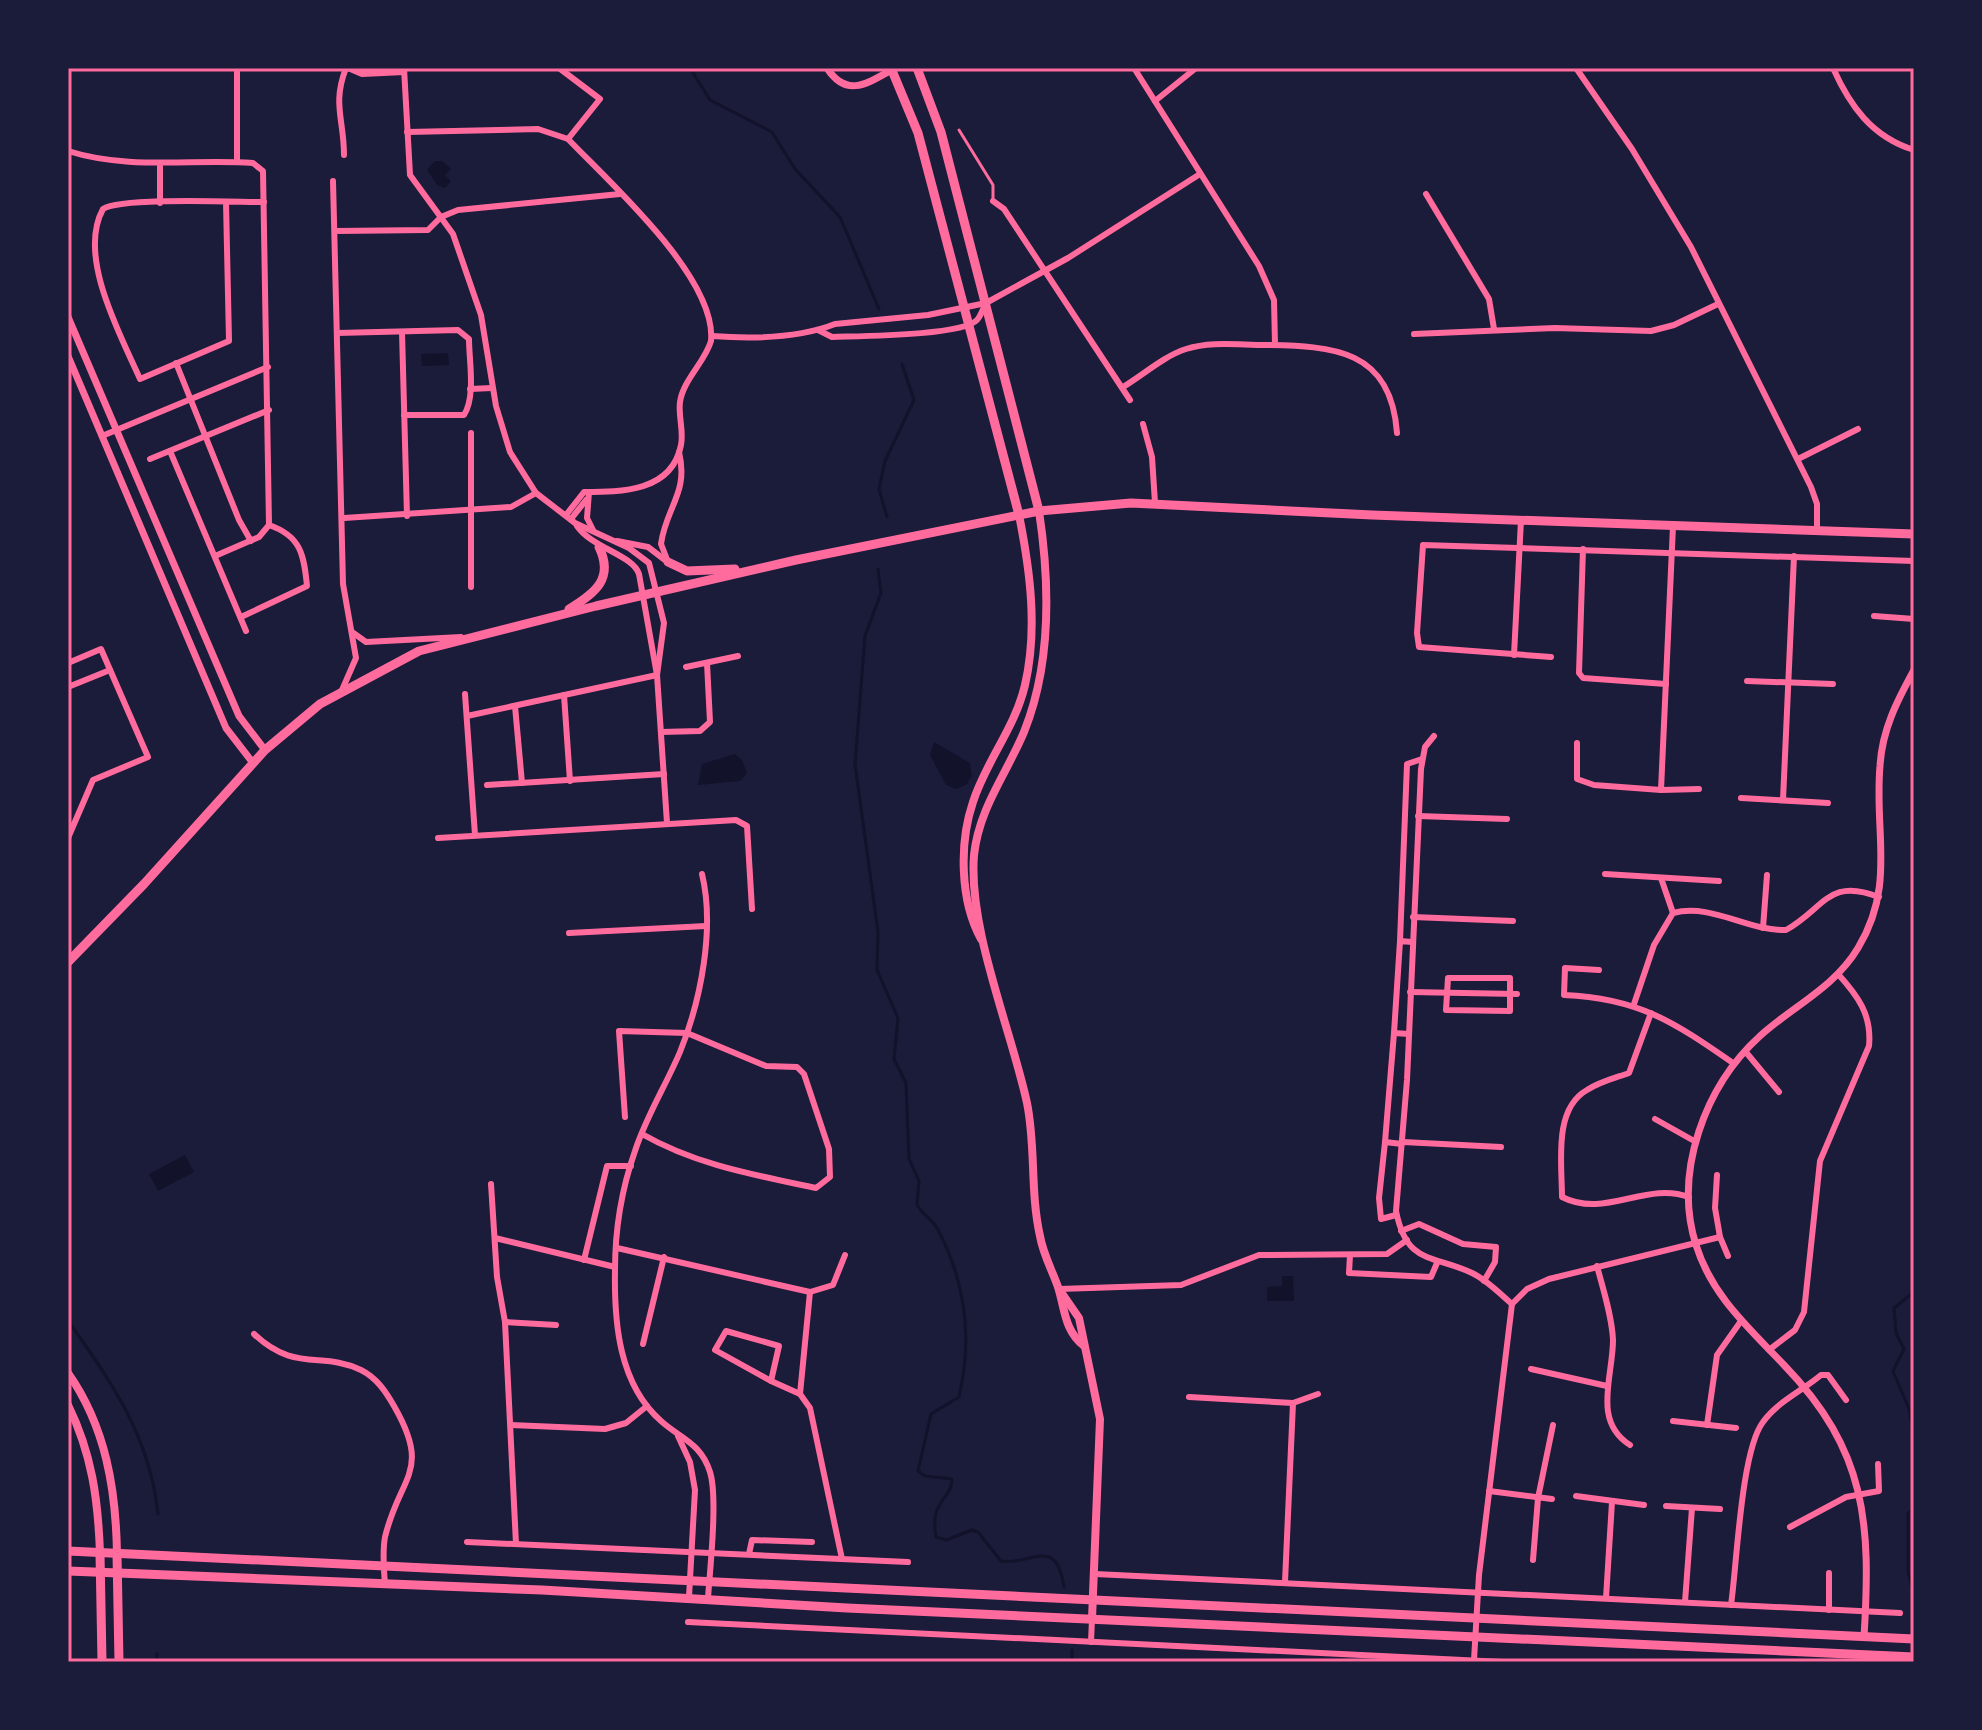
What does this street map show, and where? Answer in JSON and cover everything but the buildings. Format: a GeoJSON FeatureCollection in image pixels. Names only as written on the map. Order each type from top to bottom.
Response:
{"type":"FeatureCollection","features":[{"type":"Feature","properties":{"kind":"main road"},"geometry":{"type":"LineString","coordinates":[[917,68],[941,132],[986,303],[1039,511],[1046,572],[1046,635],[1036,694],[1024,731],[988,799],[977,837],[974,878],[984,943],[1027,1104],[1039,1235],[1059,1289],[1079,1318],[1097,1396],[1101,1443],[1092,1619]]}},
{"type":"Feature","properties":{"kind":"main road"},"geometry":{"type":"LineString","coordinates":[[892,69],[918,133],[969,325],[1019,515],[1031,593],[1028,674],[1015,718],[973,802],[966,844],[966,894],[971,920],[984,943]]}},
{"type":"Feature","properties":{"kind":"main road"},"geometry":{"type":"LineString","coordinates":[[68,962],[144,884],[265,750],[294,723],[342,690],[419,651],[560,614],[762,568],[1039,511],[1155,503],[1914,534]]}},
{"type":"Feature","properties":{"kind":"main road"},"geometry":{"type":"LineString","coordinates":[[560,614],[585,600],[603,582],[606,567],[599,547]]}},
{"type":"Feature","properties":{"kind":"main road"},"geometry":{"type":"LineString","coordinates":[[668,562],[687,571],[762,568]]}},
{"type":"Feature","properties":{"kind":"main road"},"geometry":{"type":"LineString","coordinates":[[68,1373],[93,1416],[106,1451],[115,1504],[119,1662]]}},
{"type":"Feature","properties":{"kind":"main road"},"geometry":{"type":"LineString","coordinates":[[68,1405],[86,1444],[94,1477],[100,1553],[102,1662]]}},
{"type":"Feature","properties":{"kind":"main road"},"geometry":{"type":"LineString","coordinates":[[68,1551],[1914,1639]]}},
{"type":"Feature","properties":{"kind":"main road"},"geometry":{"type":"LineString","coordinates":[[68,1571],[689,1597],[1914,1657]]}},
{"type":"Feature","properties":{"kind":"street"},"geometry":{"type":"LineString","coordinates":[[237,68],[237,162]]}},
{"type":"Feature","properties":{"kind":"street"},"geometry":{"type":"LineString","coordinates":[[344,155],[344,131],[336,100],[347,68],[362,74],[404,70],[407,132],[414,184],[453,234],[481,315],[492,388],[510,452],[536,493],[571,519],[649,563],[664,623],[657,675]]}},
{"type":"Feature","properties":{"kind":"street"},"geometry":{"type":"LineString","coordinates":[[559,68],[600,99],[568,139]]}},
{"type":"Feature","properties":{"kind":"street"},"geometry":{"type":"LineString","coordinates":[[827,68],[838,82],[849,88],[862,86],[892,69]]}},
{"type":"Feature","properties":{"kind":"street"},"geometry":{"type":"LineString","coordinates":[[1134,68],[1259,266],[1274,300],[1275,345]]}},
{"type":"Feature","properties":{"kind":"street"},"geometry":{"type":"LineString","coordinates":[[1155,101],[1196,68]]}},
{"type":"Feature","properties":{"kind":"street"},"geometry":{"type":"LineString","coordinates":[[1576,68],[1669,208],[1798,459],[1817,504],[1817,530]]}},
{"type":"Feature","properties":{"kind":"street"},"geometry":{"type":"LineString","coordinates":[[1833,68],[1845,95],[1866,121],[1887,139],[1914,150]]}},
{"type":"Feature","properties":{"kind":"street"},"geometry":{"type":"LineString","coordinates":[[407,132],[538,129],[568,139],[687,269],[701,295],[712,336],[705,359],[680,401],[679,451],[684,471],[682,489],[661,544],[668,562]]}},
{"type":"Feature","properties":{"kind":"street"},"geometry":{"type":"LineString","coordinates":[[68,151],[98,159],[160,164],[253,163],[263,171],[269,525],[267,532],[215,556]]}},
{"type":"Feature","properties":{"kind":"street"},"geometry":{"type":"LineString","coordinates":[[160,164],[160,203]]}},
{"type":"Feature","properties":{"kind":"street"},"geometry":{"type":"LineString","coordinates":[[712,336],[761,337],[986,303],[1045,271],[1200,174]]}},
{"type":"Feature","properties":{"kind":"street"},"geometry":{"type":"LineString","coordinates":[[333,181],[344,518],[343,584],[356,658],[342,690]]}},
{"type":"Feature","properties":{"kind":"street"},"geometry":{"type":"LineString","coordinates":[[335,231],[428,230],[441,217],[458,210],[620,194]]}},
{"type":"Feature","properties":{"kind":"street"},"geometry":{"type":"LineString","coordinates":[[1426,194],[1489,299],[1494,329]]}},
{"type":"Feature","properties":{"kind":"street"},"geometry":{"type":"LineString","coordinates":[[993,201],[1004,209],[1130,400]]}},
{"type":"Feature","properties":{"kind":"street"},"geometry":{"type":"LineString","coordinates":[[226,202],[229,341],[140,379],[99,277],[94,249],[95,231],[103,209],[114,205],[160,203],[226,202],[264,202]]}},
{"type":"Feature","properties":{"kind":"street"},"geometry":{"type":"LineString","coordinates":[[818,330],[832,337],[943,331],[977,320],[986,303]]}},
{"type":"Feature","properties":{"kind":"street"},"geometry":{"type":"LineString","coordinates":[[1414,334],[1494,329],[1651,331],[1674,325],[1718,304]]}},
{"type":"Feature","properties":{"kind":"street"},"geometry":{"type":"LineString","coordinates":[[68,317],[239,716],[265,750]]}},
{"type":"Feature","properties":{"kind":"street"},"geometry":{"type":"LineString","coordinates":[[337,333],[458,330],[469,339],[470,389],[464,415],[404,415]]}},
{"type":"Feature","properties":{"kind":"street"},"geometry":{"type":"LineString","coordinates":[[402,332],[407,516]]}},
{"type":"Feature","properties":{"kind":"street"},"geometry":{"type":"LineString","coordinates":[[1123,387],[1181,351],[1216,344],[1319,346],[1351,355],[1375,373],[1391,397],[1397,433]]}},
{"type":"Feature","properties":{"kind":"street"},"geometry":{"type":"LineString","coordinates":[[68,356],[226,728],[253,763]]}},
{"type":"Feature","properties":{"kind":"street"},"geometry":{"type":"LineString","coordinates":[[176,363],[239,520],[251,541]]}},
{"type":"Feature","properties":{"kind":"street"},"geometry":{"type":"LineString","coordinates":[[102,436],[268,367]]}},
{"type":"Feature","properties":{"kind":"street"},"geometry":{"type":"LineString","coordinates":[[470,389],[492,388]]}},
{"type":"Feature","properties":{"kind":"street"},"geometry":{"type":"LineString","coordinates":[[150,459],[269,410]]}},
{"type":"Feature","properties":{"kind":"street"},"geometry":{"type":"LineString","coordinates":[[1143,424],[1152,457],[1155,503]]}},
{"type":"Feature","properties":{"kind":"street"},"geometry":{"type":"LineString","coordinates":[[1798,459],[1858,429]]}},
{"type":"Feature","properties":{"kind":"street"},"geometry":{"type":"LineString","coordinates":[[471,433],[471,587]]}},
{"type":"Feature","properties":{"kind":"street"},"geometry":{"type":"LineString","coordinates":[[170,451],[246,631]]}},
{"type":"Feature","properties":{"kind":"street"},"geometry":{"type":"LineString","coordinates":[[571,519],[579,495],[652,484],[669,471],[679,451]]}},
{"type":"Feature","properties":{"kind":"street"},"geometry":{"type":"LineString","coordinates":[[344,518],[407,516],[471,507],[511,507],[536,493]]}},
{"type":"Feature","properties":{"kind":"street"},"geometry":{"type":"LineString","coordinates":[[588,495],[587,518],[594,532]]}},
{"type":"Feature","properties":{"kind":"street"},"geometry":{"type":"LineString","coordinates":[[571,519],[599,547],[632,562],[645,595],[657,675],[667,823]]}},
{"type":"Feature","properties":{"kind":"street"},"geometry":{"type":"LineString","coordinates":[[1514,655],[1521,520]]}},
{"type":"Feature","properties":{"kind":"street"},"geometry":{"type":"LineString","coordinates":[[241,617],[307,586],[297,542],[290,532],[269,525]]}},
{"type":"Feature","properties":{"kind":"street"},"geometry":{"type":"LineString","coordinates":[[1661,790],[1673,526]]}},
{"type":"Feature","properties":{"kind":"street"},"geometry":{"type":"LineString","coordinates":[[614,541],[648,547],[668,562]]}},
{"type":"Feature","properties":{"kind":"street"},"geometry":{"type":"LineString","coordinates":[[1551,657],[1419,647],[1416,636],[1423,545],[1914,561]]}},
{"type":"Feature","properties":{"kind":"street"},"geometry":{"type":"LineString","coordinates":[[1583,549],[1579,673],[1583,678],[1666,684]]}},
{"type":"Feature","properties":{"kind":"street"},"geometry":{"type":"LineString","coordinates":[[1783,800],[1794,556]]}},
{"type":"Feature","properties":{"kind":"street"},"geometry":{"type":"LineString","coordinates":[[1874,616],[1914,619]]}},
{"type":"Feature","properties":{"kind":"street"},"geometry":{"type":"LineString","coordinates":[[352,631],[366,642],[465,637]]}},
{"type":"Feature","properties":{"kind":"street"},"geometry":{"type":"LineString","coordinates":[[68,663],[101,649],[148,757],[93,780],[68,838]]}},
{"type":"Feature","properties":{"kind":"street"},"geometry":{"type":"LineString","coordinates":[[686,667],[738,656]]}},
{"type":"Feature","properties":{"kind":"street"},"geometry":{"type":"LineString","coordinates":[[661,732],[700,731],[710,722],[707,663]]}},
{"type":"Feature","properties":{"kind":"street"},"geometry":{"type":"LineString","coordinates":[[68,687],[110,670]]}},
{"type":"Feature","properties":{"kind":"street"},"geometry":{"type":"LineString","coordinates":[[1864,1637],[1868,1556],[1860,1495],[1837,1435],[1806,1388],[1715,1290],[1695,1243],[1689,1197],[1696,1142],[1706,1112],[1733,1063],[1838,974],[1859,946],[1879,897],[1883,866],[1879,779],[1882,745],[1894,709],[1914,670]]}},
{"type":"Feature","properties":{"kind":"street"},"geometry":{"type":"LineString","coordinates":[[467,716],[657,675]]}},
{"type":"Feature","properties":{"kind":"street"},"geometry":{"type":"LineString","coordinates":[[1747,681],[1833,684]]}},
{"type":"Feature","properties":{"kind":"street"},"geometry":{"type":"LineString","coordinates":[[465,694],[475,835]]}},
{"type":"Feature","properties":{"kind":"street"},"geometry":{"type":"LineString","coordinates":[[564,695],[570,781]]}},
{"type":"Feature","properties":{"kind":"street"},"geometry":{"type":"LineString","coordinates":[[515,706],[522,783]]}},
{"type":"Feature","properties":{"kind":"street"},"geometry":{"type":"LineString","coordinates":[[1434,736],[1422,759],[1403,1143],[1396,1215],[1401,1231],[1418,1253],[1484,1281],[1512,1304]]}},
{"type":"Feature","properties":{"kind":"street"},"geometry":{"type":"LineString","coordinates":[[1577,743],[1577,779],[1594,785],[1661,790],[1699,789]]}},
{"type":"Feature","properties":{"kind":"street"},"geometry":{"type":"LineString","coordinates":[[1396,1215],[1381,1219],[1379,1198],[1400,941],[1407,764],[1422,759]]}},
{"type":"Feature","properties":{"kind":"street"},"geometry":{"type":"LineString","coordinates":[[487,785],[664,774]]}},
{"type":"Feature","properties":{"kind":"street"},"geometry":{"type":"LineString","coordinates":[[1741,798],[1828,803]]}},
{"type":"Feature","properties":{"kind":"street"},"geometry":{"type":"LineString","coordinates":[[1418,816],[1507,819]]}},
{"type":"Feature","properties":{"kind":"street"},"geometry":{"type":"LineString","coordinates":[[438,838],[736,820],[747,826],[752,909]]}},
{"type":"Feature","properties":{"kind":"street"},"geometry":{"type":"LineString","coordinates":[[689,1597],[695,1490],[690,1462],[678,1436],[647,1406],[624,1361],[615,1267],[631,1166],[687,1033],[706,926],[702,874]]}},
{"type":"Feature","properties":{"kind":"street"},"geometry":{"type":"LineString","coordinates":[[1605,874],[1719,881]]}},
{"type":"Feature","properties":{"kind":"street"},"geometry":{"type":"LineString","coordinates":[[1763,928],[1767,875]]}},
{"type":"Feature","properties":{"kind":"street"},"geometry":{"type":"LineString","coordinates":[[1634,1004],[1654,945],[1673,913],[1661,878]]}},
{"type":"Feature","properties":{"kind":"street"},"geometry":{"type":"LineString","coordinates":[[1673,913],[1702,910],[1763,928],[1786,930],[1835,892],[1845,889],[1879,897]]}},
{"type":"Feature","properties":{"kind":"street"},"geometry":{"type":"LineString","coordinates":[[1413,917],[1513,921]]}},
{"type":"Feature","properties":{"kind":"street"},"geometry":{"type":"LineString","coordinates":[[569,933],[706,926]]}},
{"type":"Feature","properties":{"kind":"street"},"geometry":{"type":"LineString","coordinates":[[1400,941],[1412,942]]}},
{"type":"Feature","properties":{"kind":"street"},"geometry":{"type":"LineString","coordinates":[[1599,970],[1565,968],[1564,995],[1594,996],[1634,1004],[1681,1027],[1733,1063]]}},
{"type":"Feature","properties":{"kind":"street"},"geometry":{"type":"LineString","coordinates":[[1769,1350],[1795,1330],[1804,1312],[1820,1161],[1869,1046],[1870,1025],[1864,1008],[1838,974]]}},
{"type":"Feature","properties":{"kind":"street"},"geometry":{"type":"LineString","coordinates":[[1448,978],[1510,978],[1514,994],[1510,1011],[1446,1010],[1448,978]]}},
{"type":"Feature","properties":{"kind":"street"},"geometry":{"type":"LineString","coordinates":[[1410,992],[1514,994]]}},
{"type":"Feature","properties":{"kind":"street"},"geometry":{"type":"LineString","coordinates":[[1651,1013],[1629,1073],[1585,1090],[1567,1108],[1562,1143],[1562,1197],[1578,1205],[1610,1205],[1658,1193],[1677,1192],[1689,1197]]}},
{"type":"Feature","properties":{"kind":"street"},"geometry":{"type":"LineString","coordinates":[[625,1117],[619,1031],[687,1033],[766,1066],[797,1067],[804,1074],[829,1149],[830,1177],[816,1188],[766,1178],[699,1162],[642,1134]]}},
{"type":"Feature","properties":{"kind":"street"},"geometry":{"type":"LineString","coordinates":[[1394,1033],[1409,1034]]}},
{"type":"Feature","properties":{"kind":"street"},"geometry":{"type":"LineString","coordinates":[[1745,1051],[1779,1092]]}},
{"type":"Feature","properties":{"kind":"street"},"geometry":{"type":"LineString","coordinates":[[1655,1119],[1696,1142]]}},
{"type":"Feature","properties":{"kind":"street"},"geometry":{"type":"LineString","coordinates":[[1385,1142],[1501,1147]]}},
{"type":"Feature","properties":{"kind":"street"},"geometry":{"type":"LineString","coordinates":[[584,1260],[607,1166],[631,1166]]}},
{"type":"Feature","properties":{"kind":"street"},"geometry":{"type":"LineString","coordinates":[[1717,1175],[1715,1208],[1720,1237],[1728,1256]]}},
{"type":"Feature","properties":{"kind":"street"},"geometry":{"type":"LineString","coordinates":[[491,1184],[505,1322],[516,1544]]}},
{"type":"Feature","properties":{"kind":"street"},"geometry":{"type":"LineString","coordinates":[[1401,1231],[1419,1224],[1463,1244],[1496,1247],[1495,1262],[1484,1281]]}},
{"type":"Feature","properties":{"kind":"street"},"geometry":{"type":"LineString","coordinates":[[1474,1660],[1489,1491],[1512,1304],[1533,1286],[1597,1266],[1720,1237]]}},
{"type":"Feature","properties":{"kind":"street"},"geometry":{"type":"LineString","coordinates":[[495,1238],[615,1267]]}},
{"type":"Feature","properties":{"kind":"street"},"geometry":{"type":"LineString","coordinates":[[1059,1289],[1152,1289],[1181,1285],[1259,1255],[1387,1254],[1407,1240]]}},
{"type":"Feature","properties":{"kind":"street"},"geometry":{"type":"LineString","coordinates":[[617,1248],[810,1292],[833,1285],[845,1255]]}},
{"type":"Feature","properties":{"kind":"street"},"geometry":{"type":"LineString","coordinates":[[1350,1255],[1349,1273],[1431,1277],[1437,1263]]}},
{"type":"Feature","properties":{"kind":"street"},"geometry":{"type":"LineString","coordinates":[[643,1344],[664,1257]]}},
{"type":"Feature","properties":{"kind":"street"},"geometry":{"type":"LineString","coordinates":[[1597,1266],[1613,1340],[1607,1386],[1609,1419],[1614,1432],[1630,1445]]}},
{"type":"Feature","properties":{"kind":"street"},"geometry":{"type":"LineString","coordinates":[[800,1394],[810,1292]]}},
{"type":"Feature","properties":{"kind":"street"},"geometry":{"type":"LineString","coordinates":[[1707,1425],[1717,1355],[1741,1321]]}},
{"type":"Feature","properties":{"kind":"street"},"geometry":{"type":"LineString","coordinates":[[505,1322],[556,1325]]}},
{"type":"Feature","properties":{"kind":"street"},"geometry":{"type":"LineString","coordinates":[[771,1381],[779,1346],[726,1331],[715,1350],[771,1381],[800,1394],[810,1408],[842,1559]]}},
{"type":"Feature","properties":{"kind":"street"},"geometry":{"type":"LineString","coordinates":[[254,1334],[294,1360],[362,1371],[382,1387],[401,1419],[413,1446],[413,1465],[389,1525],[383,1566],[385,1585]]}},
{"type":"Feature","properties":{"kind":"street"},"geometry":{"type":"LineString","coordinates":[[1531,1369],[1607,1386]]}},
{"type":"Feature","properties":{"kind":"street"},"geometry":{"type":"LineString","coordinates":[[1731,1605],[1753,1439],[1773,1410],[1821,1375],[1828,1375],[1846,1400]]}},
{"type":"Feature","properties":{"kind":"street"},"geometry":{"type":"LineString","coordinates":[[1189,1397],[1293,1403],[1318,1394]]}},
{"type":"Feature","properties":{"kind":"street"},"geometry":{"type":"LineString","coordinates":[[1285,1582],[1293,1403]]}},
{"type":"Feature","properties":{"kind":"street"},"geometry":{"type":"LineString","coordinates":[[511,1425],[605,1429],[626,1423],[647,1406]]}},
{"type":"Feature","properties":{"kind":"street"},"geometry":{"type":"LineString","coordinates":[[1673,1421],[1736,1428]]}},
{"type":"Feature","properties":{"kind":"street"},"geometry":{"type":"LineString","coordinates":[[1533,1560],[1538,1498],[1553,1425]]}},
{"type":"Feature","properties":{"kind":"street"},"geometry":{"type":"LineString","coordinates":[[678,1436],[691,1440],[711,1473],[708,1598]]}},
{"type":"Feature","properties":{"kind":"street"},"geometry":{"type":"LineString","coordinates":[[1790,1527],[1846,1497],[1879,1491],[1878,1464]]}},
{"type":"Feature","properties":{"kind":"street"},"geometry":{"type":"LineString","coordinates":[[1489,1491],[1552,1499]]}},
{"type":"Feature","properties":{"kind":"street"},"geometry":{"type":"LineString","coordinates":[[1576,1496],[1644,1505]]}},
{"type":"Feature","properties":{"kind":"street"},"geometry":{"type":"LineString","coordinates":[[1606,1598],[1612,1502]]}},
{"type":"Feature","properties":{"kind":"street"},"geometry":{"type":"LineString","coordinates":[[1666,1506],[1720,1509]]}},
{"type":"Feature","properties":{"kind":"street"},"geometry":{"type":"LineString","coordinates":[[1685,1602],[1692,1508]]}},
{"type":"Feature","properties":{"kind":"street"},"geometry":{"type":"LineString","coordinates":[[749,1554],[752,1540],[812,1542]]}},
{"type":"Feature","properties":{"kind":"street"},"geometry":{"type":"LineString","coordinates":[[467,1542],[908,1562]]}},
{"type":"Feature","properties":{"kind":"street"},"geometry":{"type":"LineString","coordinates":[[1829,1573],[1829,1610]]}},
{"type":"Feature","properties":{"kind":"street"},"geometry":{"type":"LineString","coordinates":[[1095,1574],[1900,1613]]}},
{"type":"Feature","properties":{"kind":"street"},"geometry":{"type":"LineString","coordinates":[[1091,1642],[1092,1619]]}},
{"type":"Feature","properties":{"kind":"street"},"geometry":{"type":"LineString","coordinates":[[688,1622],[1384,1659],[1503,1662]]}},
{"type":"Feature","properties":{"kind":"lane"},"geometry":{"type":"LineString","coordinates":[[959,130],[993,185],[993,201]]}},
{"type":"Feature","properties":{"kind":"shaded area"},"geometry":{"type":"Polygon","coordinates":[[[435,161],[442,161],[451,169],[445,175],[451,181],[445,188],[437,185],[427,170],[435,161]]]}},
{"type":"Feature","properties":{"kind":"shaded area"},"geometry":{"type":"Polygon","coordinates":[[[448,353],[449,365],[422,366],[421,354],[448,353]]]}},
{"type":"Feature","properties":{"kind":"shaded area"},"geometry":{"type":"Polygon","coordinates":[[[934,742],[970,763],[972,776],[966,785],[956,789],[946,785],[930,755],[934,742]]]}},
{"type":"Feature","properties":{"kind":"shaded area"},"geometry":{"type":"Polygon","coordinates":[[[735,754],[742,760],[747,773],[740,781],[698,785],[702,764],[735,754]]]}},
{"type":"Feature","properties":{"kind":"shaded area"},"geometry":{"type":"Polygon","coordinates":[[[185,1155],[194,1172],[158,1191],[149,1174],[185,1155]]]}},
{"type":"Feature","properties":{"kind":"shaded area"},"geometry":{"type":"Polygon","coordinates":[[[1282,1276],[1293,1276],[1294,1301],[1267,1301],[1267,1287],[1282,1286],[1282,1276]]]}},
{"type":"Feature","properties":{"kind":"waterway"},"geometry":{"type":"LineString","coordinates":[[690,68],[710,100],[772,132],[795,169],[840,217],[879,309]]}},
{"type":"Feature","properties":{"kind":"waterway"},"geometry":{"type":"LineString","coordinates":[[887,517],[879,489],[885,461],[914,400],[902,364]]}},
{"type":"Feature","properties":{"kind":"waterway"},"geometry":{"type":"LineString","coordinates":[[878,569],[881,593],[865,636],[855,764],[878,932],[877,970],[898,1018],[894,1059],[906,1083],[909,1159],[919,1181],[917,1204],[937,1228],[947,1248],[960,1289],[966,1331],[959,1397],[931,1414],[918,1471],[925,1476],[952,1479],[949,1492],[936,1515],[936,1537],[946,1540],[972,1530],[978,1532],[1001,1561],[1048,1557],[1055,1561],[1064,1587]]}},
{"type":"Feature","properties":{"kind":"waterway"},"geometry":{"type":"LineString","coordinates":[[1914,1292],[1894,1308],[1896,1333],[1904,1349],[1893,1371],[1909,1409],[1914,1438]]}},
{"type":"Feature","properties":{"kind":"waterway"},"geometry":{"type":"LineString","coordinates":[[68,1321],[100,1366],[138,1435],[154,1486],[158,1514]]}},
{"type":"Feature","properties":{"kind":"waterway"},"geometry":{"type":"LineString","coordinates":[[1914,1510],[1908,1513],[1908,1572],[1914,1594]]}},
{"type":"Feature","properties":{"kind":"waterway"},"geometry":{"type":"LineString","coordinates":[[1072,1650],[1072,1660],[1080,1662]]}},
{"type":"Feature","properties":{"kind":"waterway"},"geometry":{"type":"LineString","coordinates":[[156,1662],[157,1654]]}}]}
